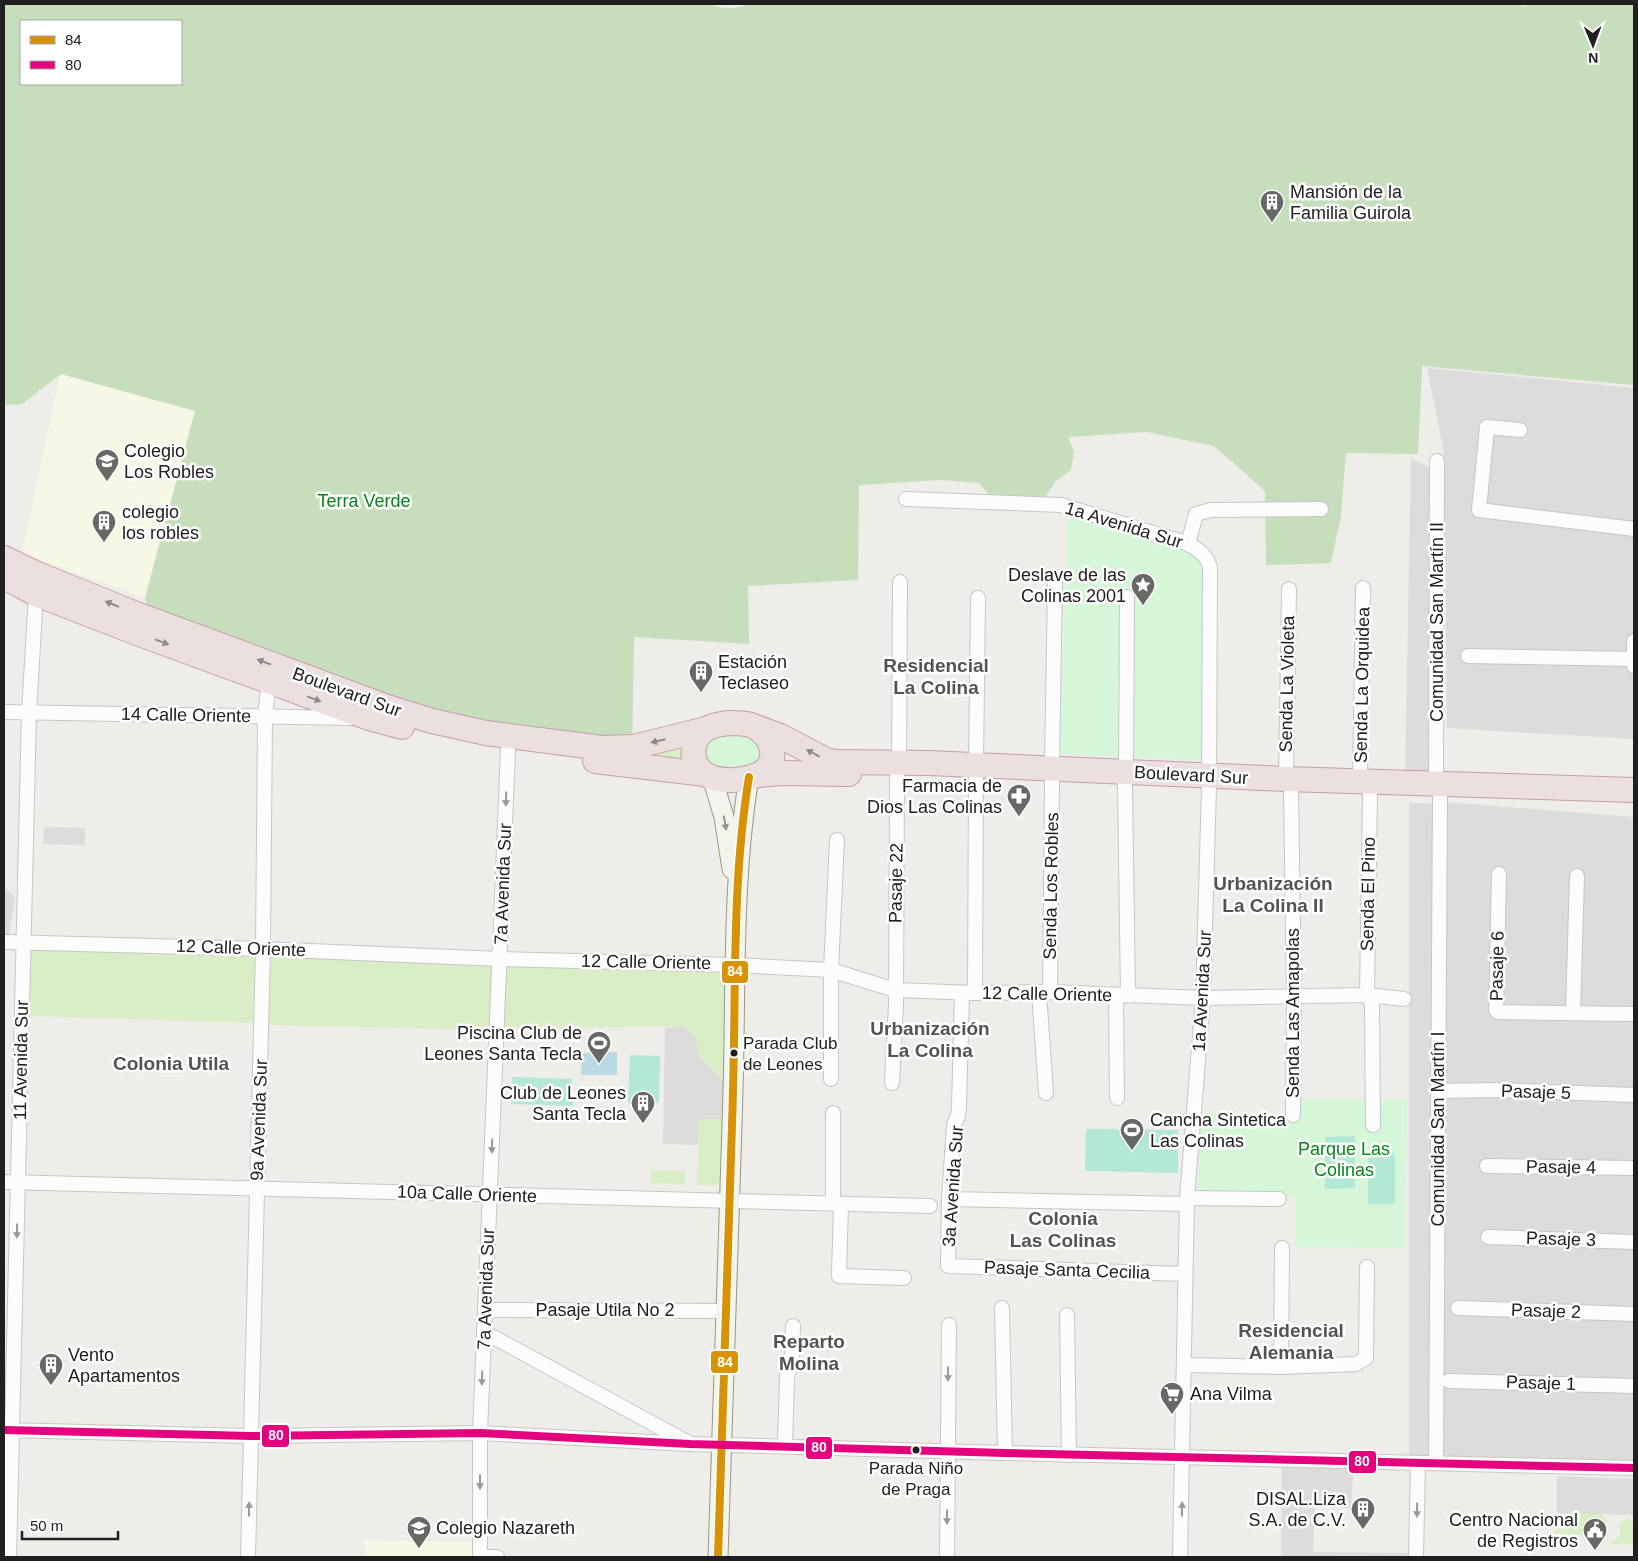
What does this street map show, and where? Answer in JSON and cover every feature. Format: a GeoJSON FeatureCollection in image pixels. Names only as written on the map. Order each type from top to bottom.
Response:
{"type":"FeatureCollection","features":[{"type":"Feature","properties":{"kind":"highway","name":"Boulevard Sur"},"geometry":{"type":"LineString","coordinates":[[4,558],[38,574],[173,628],[390,708],[432,721],[506,736],[602,748],[633,747],[706,729]]}},
{"type":"Feature","properties":{"kind":"highway","name":"Boulevard Sur"},"geometry":{"type":"LineString","coordinates":[[4,577],[36,594],[368,718],[446,738],[508,750],[708,775]]}},
{"type":"Feature","properties":{"kind":"highway"},"geometry":{"type":"LineString","coordinates":[[729,723],[748,724],[756,727],[766,735],[771,743],[772,758],[766,770],[754,776],[736,780],[708,775],[696,762],[693,747],[700,734],[706,729],[719,724],[729,723]]}},
{"type":"Feature","properties":{"kind":"highway","name":"Boulevard Sur"},"geometry":{"type":"LineString","coordinates":[[756,727],[780,736],[833,762],[898,769]]}},
{"type":"Feature","properties":{"kind":"highway","name":"Boulevard Sur"},"geometry":{"type":"LineString","coordinates":[[754,776],[780,773],[898,769],[976,771],[1438,790],[1634,805]]}},
{"type":"Feature","properties":{"kind":"highway","name":"Boulevard Sur"},"geometry":{"type":"LineString","coordinates":[[1438,790],[1634,790]]}},
{"type":"Feature","properties":{"kind":"street"},"geometry":{"type":"LineString","coordinates":[[1520,430],[1487,427],[1479,510],[1634,529]]}},
{"type":"Feature","properties":{"kind":"street","name":"Comunidad San Martín II"},"geometry":{"type":"LineString","coordinates":[[1437,461],[1438,790]]}},
{"type":"Feature","properties":{"kind":"street","name":"1a Avenida Sur"},"geometry":{"type":"LineString","coordinates":[[906,499],[1060,505],[1188,544],[1207,557],[1210,567],[1204,998],[1187,1201],[1180,1557]]}},
{"type":"Feature","properties":{"kind":"street"},"geometry":{"type":"LineString","coordinates":[[1188,544],[1196,514],[1203,512],[1322,509]]}},
{"type":"Feature","properties":{"kind":"street","name":"Pasaje 22"},"geometry":{"type":"LineString","coordinates":[[892,1083],[896,1005],[894,990],[900,582]]}},
{"type":"Feature","properties":{"kind":"street","name":"Senda Los Robles"},"geometry":{"type":"LineString","coordinates":[[1046,1093],[1044,992],[1052,774],[1055,584]]}},
{"type":"Feature","properties":{"kind":"street","name":"Senda La Orquidea"},"geometry":{"type":"LineString","coordinates":[[1363,588],[1365,787]]}},
{"type":"Feature","properties":{"kind":"street","name":"Senda La Violeta"},"geometry":{"type":"LineString","coordinates":[[1288,784],[1289,589]]}},
{"type":"Feature","properties":{"kind":"street","name":"11 Avenida Sur"},"geometry":{"type":"LineString","coordinates":[[9,1557],[8,1430],[11,1182],[23,942],[29,712],[36,594]]}},
{"type":"Feature","properties":{"kind":"street"},"geometry":{"type":"LineString","coordinates":[[1117,1098],[1122,996],[1127,597]]}},
{"type":"Feature","properties":{"kind":"street","name":"3a Avenida Sur"},"geometry":{"type":"LineString","coordinates":[[948,1266],[949,1199],[954,1125],[959,1107],[968,993],[976,771],[978,598]]}},
{"type":"Feature","properties":{"kind":"street"},"geometry":{"type":"LineString","coordinates":[[1468,656],[1634,661],[1634,641]]}},
{"type":"Feature","properties":{"kind":"street","name":"9a Avenida Sur"},"geometry":{"type":"LineString","coordinates":[[248,1557],[262,1008],[265,716],[269,682]]}},
{"type":"Feature","properties":{"kind":"street","name":"14 Calle Oriente"},"geometry":{"type":"LineString","coordinates":[[4,712],[368,718]]}},
{"type":"Feature","properties":{"kind":"street","name":"7a Avenida Sur"},"geometry":{"type":"LineString","coordinates":[[480,1557],[480,1433],[508,750]]}},
{"type":"Feature","properties":{"kind":"street"},"geometry":{"type":"LineString","coordinates":[[708,775],[724,817],[736,893]]}},
{"type":"Feature","properties":{"kind":"street"},"geometry":{"type":"LineString","coordinates":[[718,1557],[733,1089],[736,893],[741,857],[743,816],[754,776]]}},
{"type":"Feature","properties":{"kind":"street","name":"Senda Las Amapolas"},"geometry":{"type":"LineString","coordinates":[[1288,784],[1294,996],[1293,1115]]}},
{"type":"Feature","properties":{"kind":"street","name":"Senda El Pino"},"geometry":{"type":"LineString","coordinates":[[1365,787],[1367,995],[1372,1004],[1374,1125]]}},
{"type":"Feature","properties":{"kind":"street","name":"Comunidad San Martín I"},"geometry":{"type":"LineString","coordinates":[[1436,1463],[1438,790]]}},
{"type":"Feature","properties":{"kind":"street"},"geometry":{"type":"LineString","coordinates":[[831,1079],[831,970],[837,840]]}},
{"type":"Feature","properties":{"kind":"street","name":"Pasaje 6"},"geometry":{"type":"LineString","coordinates":[[1499,874],[1496,1010],[1498,1012],[1634,1014]]}},
{"type":"Feature","properties":{"kind":"street"},"geometry":{"type":"LineString","coordinates":[[1573,1012],[1577,876]]}},
{"type":"Feature","properties":{"kind":"street","name":"12 Calle Oriente"},"geometry":{"type":"LineString","coordinates":[[4,942],[263,949],[831,970],[894,990],[968,993],[1044,992],[1204,998],[1367,995],[1404,999]]}},
{"type":"Feature","properties":{"kind":"street","name":"Pasaje 5"},"geometry":{"type":"LineString","coordinates":[[1438,1091],[1495,1090],[1634,1095]]}},
{"type":"Feature","properties":{"kind":"street"},"geometry":{"type":"LineString","coordinates":[[833,1113],[839,1276],[904,1278]]}},
{"type":"Feature","properties":{"kind":"street","name":"Pasaje 4"},"geometry":{"type":"LineString","coordinates":[[1487,1166],[1634,1168]]}},
{"type":"Feature","properties":{"kind":"street","name":"10a Calle Oriente"},"geometry":{"type":"LineString","coordinates":[[11,1182],[930,1206]]}},
{"type":"Feature","properties":{"kind":"street"},"geometry":{"type":"LineString","coordinates":[[949,1199],[1187,1201],[1279,1199]]}},
{"type":"Feature","properties":{"kind":"street","name":"Pasaje 3"},"geometry":{"type":"LineString","coordinates":[[1488,1237],[1634,1242]]}},
{"type":"Feature","properties":{"kind":"street"},"geometry":{"type":"LineString","coordinates":[[1281,1368],[1282,1248]]}},
{"type":"Feature","properties":{"kind":"street","name":"Pasaje Santa Cecilia"},"geometry":{"type":"LineString","coordinates":[[948,1266],[1185,1274]]}},
{"type":"Feature","properties":{"kind":"street"},"geometry":{"type":"LineString","coordinates":[[1184,1365],[1281,1368],[1356,1364],[1366,1358],[1367,1266]]}},
{"type":"Feature","properties":{"kind":"street"},"geometry":{"type":"LineString","coordinates":[[1002,1308],[1005,1453]]}},
{"type":"Feature","properties":{"kind":"street","name":"Pasaje 2"},"geometry":{"type":"LineString","coordinates":[[1458,1308],[1634,1314]]}},
{"type":"Feature","properties":{"kind":"street","name":"Pasaje Utila No 2"},"geometry":{"type":"LineString","coordinates":[[485,1310],[726,1311]]}},
{"type":"Feature","properties":{"kind":"street"},"geometry":{"type":"LineString","coordinates":[[1067,1315],[1069,1455]]}},
{"type":"Feature","properties":{"kind":"street"},"geometry":{"type":"LineString","coordinates":[[947,1557],[949,1325]]}},
{"type":"Feature","properties":{"kind":"street"},"geometry":{"type":"LineString","coordinates":[[785,1446],[787,1376],[792,1362],[793,1326]]}},
{"type":"Feature","properties":{"kind":"street"},"geometry":{"type":"LineString","coordinates":[[484,1332],[690,1444]]}},
{"type":"Feature","properties":{"kind":"street","name":"Pasaje 1"},"geometry":{"type":"LineString","coordinates":[[1448,1381],[1634,1386]]}},
{"type":"Feature","properties":{"kind":"street"},"geometry":{"type":"LineString","coordinates":[[8,1430],[251,1436],[480,1433],[690,1444],[1634,1468]]}},
{"type":"Feature","properties":{"kind":"street"},"geometry":{"type":"LineString","coordinates":[[1416,1557],[1418,1463]]}},
{"type":"Feature","properties":{"kind":"street"},"geometry":{"type":"LineString","coordinates":[[480,1557],[497,1557]]}},
{"type":"Feature","properties":{"kind":"shaded area"},"geometry":{"type":"Polygon","coordinates":[[[1427,368],[1634,388],[1634,739],[1447,728],[1444,452],[1427,368]]]}},
{"type":"Feature","properties":{"kind":"shaded area","name":"Colegio Los Robles"},"geometry":{"type":"Polygon","coordinates":[[[60,374],[195,411],[145,598],[22,553],[60,374]]]}},
{"type":"Feature","properties":{"kind":"shaded area"},"geometry":{"type":"Polygon","coordinates":[[[1411,459],[1432,468],[1431,780],[1405,777],[1411,459]]]}},
{"type":"Feature","properties":{"kind":"shaded area"},"geometry":{"type":"Polygon","coordinates":[[[1444,802],[1634,817],[1634,1466],[1409,1457],[1409,803],[1436,804],[1444,802]]]}},
{"type":"Feature","properties":{"kind":"shaded area"},"geometry":{"type":"Polygon","coordinates":[[[44,827],[85,828],[85,845],[43,844],[44,827]]]}},
{"type":"Feature","properties":{"kind":"shaded area"},"geometry":{"type":"Polygon","coordinates":[[[4,887],[15,897],[9,935],[4,935],[4,887]]]}},
{"type":"Feature","properties":{"kind":"shaded area","name":"Club de Leones Santa Tecla"},"geometry":{"type":"Polygon","coordinates":[[[683,1026],[696,1037],[699,1056],[728,1085],[727,1119],[699,1119],[698,1145],[663,1144],[665,1028],[683,1026]]]}},
{"type":"Feature","properties":{"kind":"shaded area"},"geometry":{"type":"Polygon","coordinates":[[[1282,1463],[1354,1464],[1351,1508],[1315,1507],[1313,1552],[1411,1553],[1411,1557],[1281,1557],[1282,1463]]]}},
{"type":"Feature","properties":{"kind":"shaded area"},"geometry":{"type":"Polygon","coordinates":[[[1557,1476],[1634,1479],[1634,1515],[1557,1513],[1557,1476]]]}},
{"type":"Feature","properties":{"kind":"shaded area","name":"Colegio Nazareth"},"geometry":{"type":"Polygon","coordinates":[[[365,1540],[474,1542],[473,1557],[365,1557],[365,1540]]]}},
{"type":"Feature","properties":{"kind":"green space","name":"Terra Verde"},"geometry":{"type":"Polygon","coordinates":[[[4,4],[711,4],[730,8],[749,4],[1522,4],[1522,7],[1529,4],[1634,4],[1634,385],[1422,366],[1418,454],[1346,453],[1341,516],[1331,563],[1266,565],[1265,491],[1214,446],[1147,432],[1068,437],[1074,451],[1071,470],[1055,482],[1043,501],[992,498],[979,483],[941,480],[859,485],[858,580],[748,586],[749,644],[634,637],[632,758],[410,708],[148,608],[145,598],[195,411],[61,374],[22,404],[4,405],[4,4]]]}},
{"type":"Feature","properties":{"kind":"green space"},"geometry":{"type":"Polygon","coordinates":[[[1069,506],[1182,542],[1210,572],[1208,761],[1059,754],[1069,506]]]}},
{"type":"Feature","properties":{"kind":"green space"},"geometry":{"type":"Polygon","coordinates":[[[717,734],[736,734],[752,739],[762,748],[760,760],[738,772],[709,766],[702,747],[717,734]]]}},
{"type":"Feature","properties":{"kind":"green space"},"geometry":{"type":"Polygon","coordinates":[[[682,743],[683,759],[679,763],[608,754],[682,743]]]}},
{"type":"Feature","properties":{"kind":"green space"},"geometry":{"type":"Polygon","coordinates":[[[30,949],[255,957],[253,1023],[28,1016],[30,949]]]}},
{"type":"Feature","properties":{"kind":"green space"},"geometry":{"type":"Polygon","coordinates":[[[271,955],[492,964],[489,1030],[269,1025],[271,955]]]}},
{"type":"Feature","properties":{"kind":"green space"},"geometry":{"type":"Polygon","coordinates":[[[503,964],[730,969],[728,1085],[699,1056],[696,1037],[683,1026],[501,1027],[503,964]]]}},
{"type":"Feature","properties":{"kind":"green space"},"geometry":{"type":"Polygon","coordinates":[[[630,1055],[660,1056],[659,1103],[628,1103],[630,1055]]]}},
{"type":"Feature","properties":{"kind":"green space"},"geometry":{"type":"Polygon","coordinates":[[[512,1077],[572,1079],[573,1106],[511,1104],[512,1077]]]}},
{"type":"Feature","properties":{"kind":"green space","name":"Parque Las Colinas"},"geometry":{"type":"Polygon","coordinates":[[[1293,1099],[1407,1099],[1405,1248],[1295,1247],[1295,1197],[1197,1200],[1201,1113],[1293,1115],[1293,1099]]]}},
{"type":"Feature","properties":{"kind":"green space"},"geometry":{"type":"Polygon","coordinates":[[[699,1119],[727,1119],[725,1185],[697,1185],[699,1119]]]}},
{"type":"Feature","properties":{"kind":"green space","name":"Cancha Sintetica Las Colinas"},"geometry":{"type":"Polygon","coordinates":[[[1086,1129],[1178,1130],[1178,1173],[1085,1171],[1086,1129]]]}},
{"type":"Feature","properties":{"kind":"green space"},"geometry":{"type":"Polygon","coordinates":[[[1355,1136],[1355,1188],[1325,1189],[1325,1137],[1355,1136]]]}},
{"type":"Feature","properties":{"kind":"green space"},"geometry":{"type":"Polygon","coordinates":[[[1368,1153],[1395,1153],[1395,1204],[1368,1204],[1368,1153]]]}},
{"type":"Feature","properties":{"kind":"green space"},"geometry":{"type":"Polygon","coordinates":[[[651,1170],[685,1171],[685,1184],[651,1183],[651,1170]]]}},
{"type":"Feature","properties":{"kind":"green space"},"geometry":{"type":"Polygon","coordinates":[[[1557,1513],[1601,1514],[1608,1521],[1585,1535],[1555,1534],[1557,1513]]]}},
{"type":"Feature","properties":{"kind":"green space"},"geometry":{"type":"Polygon","coordinates":[[[1627,1518],[1634,1522],[1634,1544],[1608,1544],[1620,1536],[1620,1523],[1627,1518]]]}},
{"type":"Feature","properties":{"kind":"water","name":"Piscina Club de Leones Santa Tecla"},"geometry":{"type":"Polygon","coordinates":[[[617,1052],[617,1075],[581,1075],[582,1053],[617,1052]]]}},
{"type":"Feature","properties":{"kind":"transit line","name":"84"},"geometry":{"type":"LineString","coordinates":[[718,1557],[737,894],[749,777]]}},
{"type":"Feature","properties":{"kind":"transit line","name":"80"},"geometry":{"type":"LineString","coordinates":[[4,1430],[251,1436],[480,1433],[690,1444],[1634,1468]]}},
{"type":"Feature","properties":{"kind":"place","name":"Mansión de la Familia Guirola"},"geometry":{"type":"Point","coordinates":[1272,223]}},
{"type":"Feature","properties":{"kind":"place","name":"Colegio Los Robles"},"geometry":{"type":"Point","coordinates":[107,482]}},
{"type":"Feature","properties":{"kind":"place","name":"colegio los robles"},"geometry":{"type":"Point","coordinates":[104,543]}},
{"type":"Feature","properties":{"kind":"place","name":"Deslave de las Colinas 2001"},"geometry":{"type":"Point","coordinates":[1143,606]}},
{"type":"Feature","properties":{"kind":"place","name":"Estación Teclaseo"},"geometry":{"type":"Point","coordinates":[701,693]}},
{"type":"Feature","properties":{"kind":"place","name":"Farmacia de Dios Las Colinas"},"geometry":{"type":"Point","coordinates":[1019,817]}},
{"type":"Feature","properties":{"kind":"place","name":"Parada Club de Leones"},"geometry":{"type":"Point","coordinates":[734,1053]}},
{"type":"Feature","properties":{"kind":"place","name":"Piscina Club de Leones Santa Tecla"},"geometry":{"type":"Point","coordinates":[599,1064]}},
{"type":"Feature","properties":{"kind":"place","name":"Club de Leones Santa Tecla"},"geometry":{"type":"Point","coordinates":[643,1124]}},
{"type":"Feature","properties":{"kind":"place","name":"Cancha Sintetica Las Colinas"},"geometry":{"type":"Point","coordinates":[1132,1151]}},
{"type":"Feature","properties":{"kind":"place","name":"Vento Apartamentos"},"geometry":{"type":"Point","coordinates":[51,1386]}},
{"type":"Feature","properties":{"kind":"place","name":"Ana Vilma"},"geometry":{"type":"Point","coordinates":[1172,1415]}},
{"type":"Feature","properties":{"kind":"place","name":"Parada Niño de Praga"},"geometry":{"type":"Point","coordinates":[916,1450]}},
{"type":"Feature","properties":{"kind":"place","name":"DISAL.Liza S.A. de C.V."},"geometry":{"type":"Point","coordinates":[1363,1530]}},
{"type":"Feature","properties":{"kind":"place","name":"Colegio Nazareth"},"geometry":{"type":"Point","coordinates":[419,1549]}},
{"type":"Feature","properties":{"kind":"place","name":"Centro Nacional de Registros"},"geometry":{"type":"Point","coordinates":[1595,1551]}},
{"type":"Feature","properties":{"kind":"district","name":"Residencial La Colina"},"geometry":{"type":"Point","coordinates":[936,676]}},
{"type":"Feature","properties":{"kind":"district","name":"Urbanización La Colina II"},"geometry":{"type":"Point","coordinates":[1273,894]}},
{"type":"Feature","properties":{"kind":"district","name":"Urbanización La Colina"},"geometry":{"type":"Point","coordinates":[930,1039]}},
{"type":"Feature","properties":{"kind":"district","name":"Colonia Utila"},"geometry":{"type":"Point","coordinates":[171,1063]}},
{"type":"Feature","properties":{"kind":"district","name":"Colonia Las Colinas"},"geometry":{"type":"Point","coordinates":[1063,1229]}},
{"type":"Feature","properties":{"kind":"district","name":"Residencial Alemania"},"geometry":{"type":"Point","coordinates":[1291,1341]}},
{"type":"Feature","properties":{"kind":"district","name":"Reparto Molina"},"geometry":{"type":"Point","coordinates":[809,1352]}}]}
